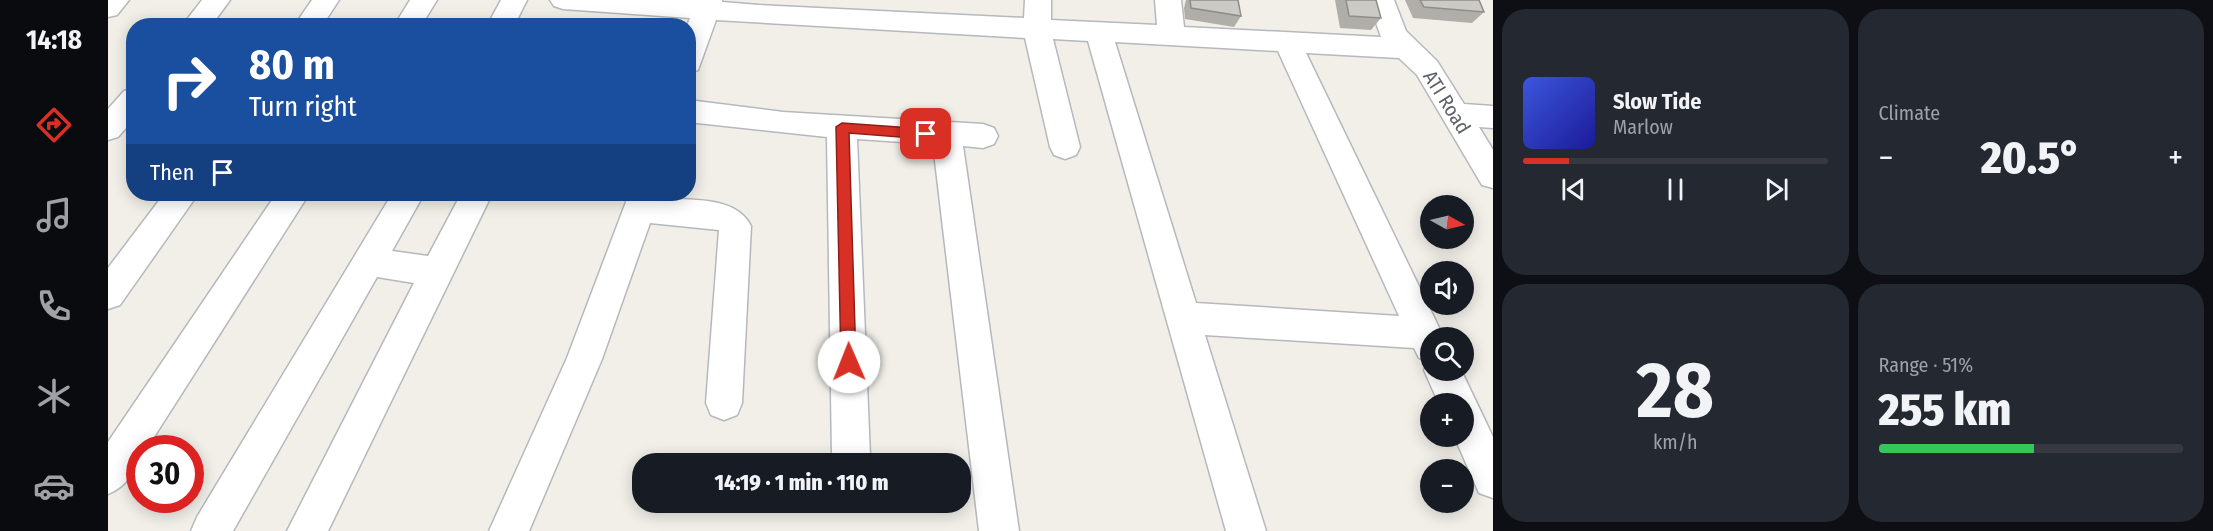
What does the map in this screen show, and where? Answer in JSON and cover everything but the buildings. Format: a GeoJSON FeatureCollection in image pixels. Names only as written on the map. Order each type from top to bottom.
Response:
{"type":"FeatureCollection","features":[{"type":"Feature","properties":{"kind":"street"},"geometry":{"type":"LineString","coordinates":[[108,8],[116,0]]}},
{"type":"Feature","properties":{"kind":"street"},"geometry":{"type":"LineString","coordinates":[[202,18],[217,0]]}},
{"type":"Feature","properties":{"kind":"street"},"geometry":{"type":"LineString","coordinates":[[313,18],[326,0]]}},
{"type":"Feature","properties":{"kind":"street"},"geometry":{"type":"LineString","coordinates":[[412,18],[424,0]]}},
{"type":"Feature","properties":{"kind":"street"},"geometry":{"type":"LineString","coordinates":[[504,18],[514,0]]}},
{"type":"Feature","properties":{"kind":"street"},"geometry":{"type":"LineString","coordinates":[[558,18],[564,0],[708,5],[1100,33],[1405,48]]}},
{"type":"Feature","properties":{"kind":"street"},"geometry":{"type":"LineString","coordinates":[[1038,0],[1037,29],[1065,147]]}},
{"type":"Feature","properties":{"kind":"street"},"geometry":{"type":"LineString","coordinates":[[1168,0],[1172,37]]}},
{"type":"Feature","properties":{"kind":"street","name":"ATI Road"},"geometry":{"type":"LineString","coordinates":[[1381,0],[1389,26],[1405,48],[1427,68],[1454,116],[1493,176]]}},
{"type":"Feature","properties":{"kind":"street"},"geometry":{"type":"LineString","coordinates":[[696,40],[708,5]]}},
{"type":"Feature","properties":{"kind":"street"},"geometry":{"type":"LineString","coordinates":[[1100,33],[1246,531]]}},
{"type":"Feature","properties":{"kind":"street"},"geometry":{"type":"LineString","coordinates":[[1288,43],[1422,327]]}},
{"type":"Feature","properties":{"kind":"street"},"geometry":{"type":"LineString","coordinates":[[108,129],[126,108]]}},
{"type":"Feature","properties":{"kind":"street"},"geometry":{"type":"LineString","coordinates":[[696,112],[947,136],[983,136]]}},
{"type":"Feature","properties":{"kind":"street"},"geometry":{"type":"LineString","coordinates":[[1454,116],[1493,117]]}},
{"type":"Feature","properties":{"kind":"street"},"geometry":{"type":"LineString","coordinates":[[842,127],[851,453]]}},
{"type":"Feature","properties":{"kind":"street"},"geometry":{"type":"LineString","coordinates":[[947,136],[999,531]]}},
{"type":"Feature","properties":{"kind":"street"},"geometry":{"type":"LineString","coordinates":[[108,294],[177,201]]}},
{"type":"Feature","properties":{"kind":"street"},"geometry":{"type":"LineString","coordinates":[[108,475],[288,201]]}},
{"type":"Feature","properties":{"kind":"street"},"geometry":{"type":"LineString","coordinates":[[211,531],[404,201]]}},
{"type":"Feature","properties":{"kind":"street"},"geometry":{"type":"LineString","coordinates":[[307,531],[472,201]]}},
{"type":"Feature","properties":{"kind":"street"},"geometry":{"type":"LineString","coordinates":[[509,531],[584,359],[642,201],[723,217],[732,221],[735,226],[724,403]]}},
{"type":"Feature","properties":{"kind":"street"},"geometry":{"type":"LineString","coordinates":[[370,262],[437,272]]}},
{"type":"Feature","properties":{"kind":"street"},"geometry":{"type":"LineString","coordinates":[[1183,318],[1420,339]]}},
{"type":"Feature","properties":{"kind":"street"},"geometry":{"type":"LineString","coordinates":[[1474,438],[1493,478]]}},
{"type":"Feature","properties":{"kind":"route"},"geometry":{"type":"LineString","coordinates":[[849,362],[842,127],[926,134]]}}]}
